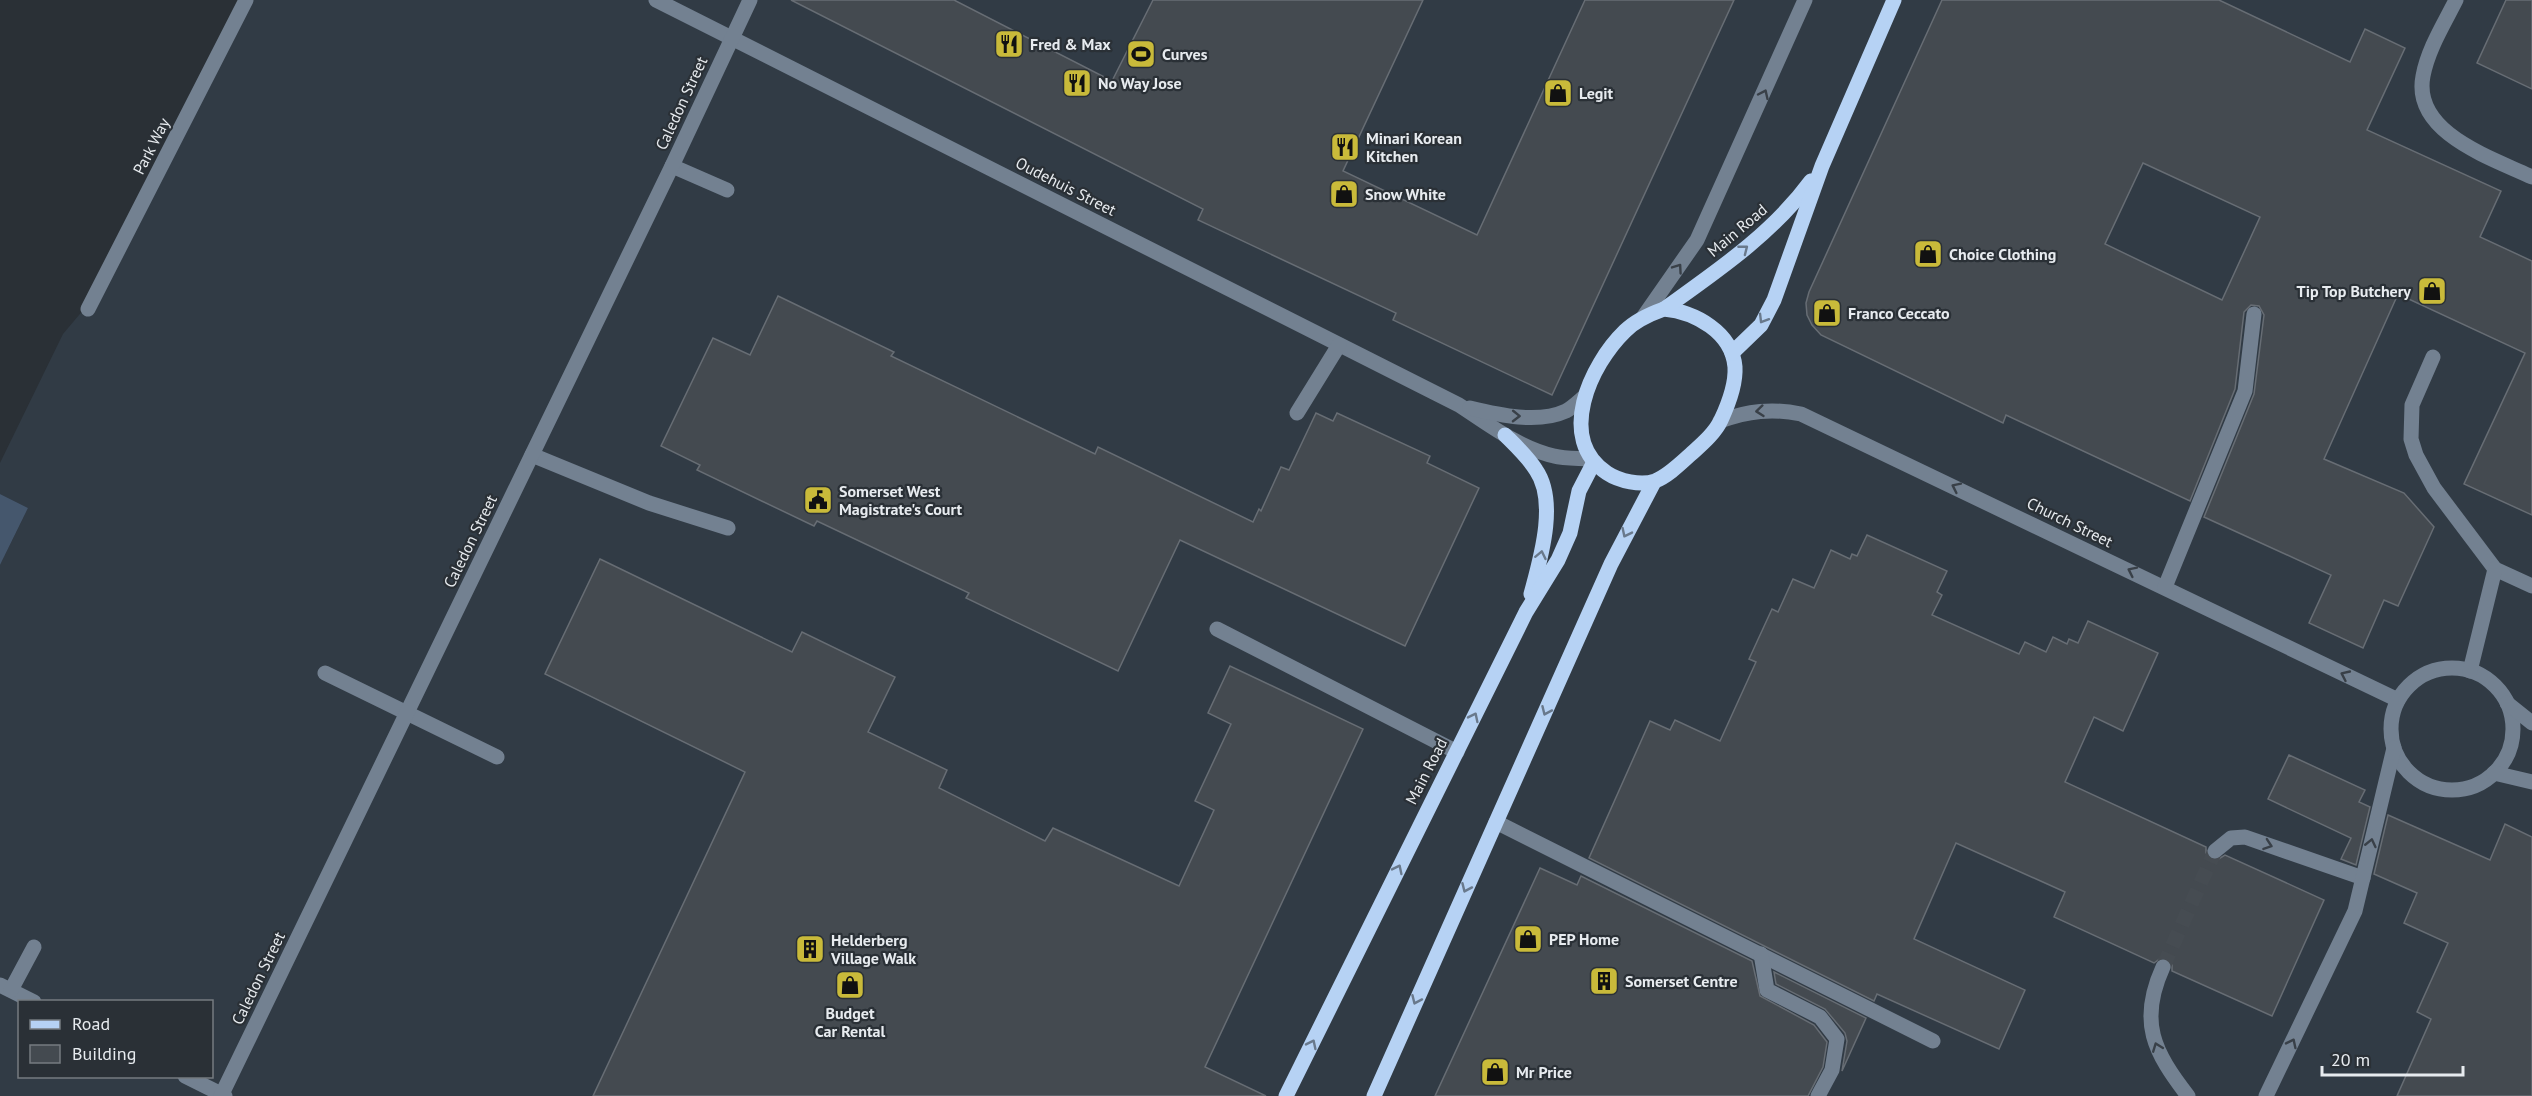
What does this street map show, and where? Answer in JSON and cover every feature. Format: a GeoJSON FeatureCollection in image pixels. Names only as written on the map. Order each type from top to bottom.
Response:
{"type":"FeatureCollection","features":[{"type":"Feature","properties":{"kind":"main road","name":"Main Road"},"geometry":{"type":"LineString","coordinates":[[1732,352],[1761,325],[1774,300],[1822,166],[1894,0]]}},
{"type":"Feature","properties":{"kind":"main road","name":"Main Road"},"geometry":{"type":"LineString","coordinates":[[1664,309],[1713,274],[1774,225],[1793,205],[1822,166]]}},
{"type":"Feature","properties":{"kind":"main road"},"geometry":{"type":"LineString","coordinates":[[1374,1096],[1611,564],[1654,482],[1679,466],[1705,441],[1720,421],[1733,382],[1735,370],[1732,352],[1715,330],[1704,321],[1678,310],[1664,309],[1644,316],[1626,329],[1612,345],[1585,396],[1581,414],[1584,445],[1592,460],[1612,476],[1630,482],[1654,482]]}},
{"type":"Feature","properties":{"kind":"main road"},"geometry":{"type":"LineString","coordinates":[[1505,435],[1538,472],[1546,503],[1542,551],[1526,612]]}},
{"type":"Feature","properties":{"kind":"main road","name":"Main Road"},"geometry":{"type":"LineString","coordinates":[[1286,1096],[1526,612],[1566,542],[1580,491],[1592,460]]}},
{"type":"Feature","properties":{"kind":"street","name":"Park Way"},"geometry":{"type":"LineString","coordinates":[[88,309],[246,0]]}},
{"type":"Feature","properties":{"kind":"street","name":"Oudehuis Street"},"geometry":{"type":"LineString","coordinates":[[656,0],[1459,405],[1505,435],[1557,457],[1592,460]]}},
{"type":"Feature","properties":{"kind":"street","name":"Caledon Street"},"geometry":{"type":"LineString","coordinates":[[222,1096],[750,0]]}},
{"type":"Feature","properties":{"kind":"street"},"geometry":{"type":"LineString","coordinates":[[1644,316],[1697,240],[1805,0]]}},
{"type":"Feature","properties":{"kind":"street"},"geometry":{"type":"LineString","coordinates":[[2456,0],[2432,49],[2423,76],[2422,95],[2428,112],[2438,124],[2464,145],[2532,177]]}},
{"type":"Feature","properties":{"kind":"street"},"geometry":{"type":"LineString","coordinates":[[672,166],[727,190]]}},
{"type":"Feature","properties":{"kind":"street"},"geometry":{"type":"LineString","coordinates":[[2165,587],[2246,391],[2253,314]]}},
{"type":"Feature","properties":{"kind":"street"},"geometry":{"type":"LineString","coordinates":[[1297,413],[1340,345]]}},
{"type":"Feature","properties":{"kind":"street"},"geometry":{"type":"LineString","coordinates":[[2433,357],[2412,405],[2411,439],[2416,455],[2434,488],[2495,569],[2532,586]]}},
{"type":"Feature","properties":{"kind":"street","name":"Oudehuis Street"},"geometry":{"type":"LineString","coordinates":[[1459,405],[1499,416],[1543,417],[1566,411],[1585,396]]}},
{"type":"Feature","properties":{"kind":"street","name":"Church Street"},"geometry":{"type":"LineString","coordinates":[[1720,421],[1759,410],[1780,410],[1802,414],[2398,700]]}},
{"type":"Feature","properties":{"kind":"street"},"geometry":{"type":"LineString","coordinates":[[532,455],[649,503],[728,528]]}},
{"type":"Feature","properties":{"kind":"street"},"geometry":{"type":"LineString","coordinates":[[2470,671],[2495,569]]}},
{"type":"Feature","properties":{"kind":"street"},"geometry":{"type":"LineString","coordinates":[[1217,629],[1456,752]]}},
{"type":"Feature","properties":{"kind":"street"},"geometry":{"type":"LineString","coordinates":[[2507,703],[2513,728],[2508,753],[2494,773],[2474,786],[2456,790],[2437,789],[2410,774],[2399,760],[2394,748],[2391,724],[2398,700],[2413,681],[2435,670],[2458,668],[2470,671],[2492,684],[2507,703],[2532,723]]}},
{"type":"Feature","properties":{"kind":"street"},"geometry":{"type":"LineString","coordinates":[[325,673],[497,757]]}},
{"type":"Feature","properties":{"kind":"street"},"geometry":{"type":"LineString","coordinates":[[2266,1096],[2355,911],[2394,748]]}},
{"type":"Feature","properties":{"kind":"street"},"geometry":{"type":"LineString","coordinates":[[2494,773],[2532,782]]}},
{"type":"Feature","properties":{"kind":"street"},"geometry":{"type":"LineString","coordinates":[[1496,822],[1934,1041]]}},
{"type":"Feature","properties":{"kind":"street"},"geometry":{"type":"LineString","coordinates":[[2215,850],[2231,838],[2245,837],[2362,878]]}},
{"type":"Feature","properties":{"kind":"street"},"geometry":{"type":"LineString","coordinates":[[30,1000],[6,988],[34,947]]}},
{"type":"Feature","properties":{"kind":"street"},"geometry":{"type":"LineString","coordinates":[[1761,954],[1767,990],[1820,1017],[1837,1038],[1832,1070],[1818,1096]]}},
{"type":"Feature","properties":{"kind":"street"},"geometry":{"type":"LineString","coordinates":[[2163,967],[2155,984],[2151,1002],[2152,1031],[2162,1059],[2188,1096]]}},
{"type":"Feature","properties":{"kind":"street"},"geometry":{"type":"LineString","coordinates":[[187,1078],[222,1096]]}},
{"type":"Feature","properties":{"kind":"shaded area"},"geometry":{"type":"Polygon","coordinates":[[[246,0],[2532,0],[2532,1096],[0,1096],[0,565],[28,508],[0,494],[0,463],[63,334],[101,289],[246,0]]]}},
{"type":"Feature","properties":{"kind":"shaded area"},"geometry":{"type":"Polygon","coordinates":[[[0,494],[28,508],[0,565],[0,494]]]}},
{"type":"Feature","properties":{"kind":"building"},"geometry":{"type":"Polygon","coordinates":[[[791,0],[954,0],[1112,81],[1153,0],[1423,0],[1343,171],[1477,235],[1585,0],[1734,0],[1552,395],[1393,320],[1396,313],[1198,220],[1203,209],[791,0]]]}},
{"type":"Feature","properties":{"kind":"building"},"geometry":{"type":"Polygon","coordinates":[[[1942,0],[2219,0],[2350,62],[2365,29],[2405,48],[2367,130],[2501,191],[2480,237],[2532,261],[2532,515],[2464,484],[2525,353],[2398,294],[2324,459],[2404,493],[2434,527],[2398,606],[2384,600],[2363,648],[2309,623],[2331,575],[2204,517],[2254,394],[2264,315],[2259,306],[2251,305],[2244,312],[2235,389],[2190,501],[2006,415],[2003,423],[1821,335],[1807,315],[1806,303],[1942,0]],[[2143,163],[2105,244],[2222,300],[2260,217],[2143,163]]]}},
{"type":"Feature","properties":{"kind":"building"},"geometry":{"type":"Polygon","coordinates":[[[2506,0],[2532,0],[2532,89],[2477,63],[2506,0]]]}},
{"type":"Feature","properties":{"kind":"building"},"geometry":{"type":"Polygon","coordinates":[[[778,296],[894,352],[891,356],[1095,454],[1098,447],[1253,522],[1259,509],[1261,511],[1281,467],[1289,470],[1316,413],[1333,421],[1337,413],[1430,456],[1427,463],[1479,488],[1405,646],[1180,540],[1118,671],[966,598],[969,593],[817,521],[814,526],[697,470],[700,465],[661,446],[713,338],[750,355],[778,296]]]}},
{"type":"Feature","properties":{"kind":"building"},"geometry":{"type":"Polygon","coordinates":[[[1867,535],[1947,571],[1937,592],[1942,595],[1932,615],[2019,654],[2025,642],[2046,652],[2053,637],[2067,644],[2069,639],[2078,643],[2088,621],[2158,653],[2123,731],[2094,717],[2065,782],[2206,847],[2206,853],[2211,860],[2217,860],[2225,855],[2324,900],[2272,1016],[2172,971],[2172,965],[2167,958],[2161,958],[2154,963],[2054,917],[2065,892],[1956,843],[1914,939],[2025,990],[1999,1049],[1877,994],[1874,1001],[1589,858],[1650,721],[1670,730],[1675,720],[1720,741],[1756,662],[1749,659],[1772,609],[1778,612],[1793,579],[1814,588],[1831,550],[1850,559],[1852,554],[1857,556],[1867,535]]]}},
{"type":"Feature","properties":{"kind":"building"},"geometry":{"type":"Polygon","coordinates":[[[600,559],[792,652],[802,632],[895,677],[868,732],[947,770],[939,788],[1045,841],[1053,828],[1179,886],[1214,810],[1195,801],[1231,724],[1208,713],[1230,666],[1363,729],[1205,1067],[1266,1096],[593,1096],[745,772],[545,674],[600,559]]]}},
{"type":"Feature","properties":{"kind":"building"},"geometry":{"type":"Polygon","coordinates":[[[2289,755],[2365,790],[2359,802],[2370,807],[2356,865],[2341,859],[2351,838],[2268,799],[2289,755]]]}},
{"type":"Feature","properties":{"kind":"building"},"geometry":{"type":"Polygon","coordinates":[[[2388,815],[2490,860],[2505,824],[2532,837],[2532,1096],[2397,1096],[2431,1019],[2417,1012],[2448,943],[2404,923],[2417,893],[2374,874],[2388,815]]]}},
{"type":"Feature","properties":{"kind":"building","name":"Somerset Centre"},"geometry":{"type":"Polygon","coordinates":[[[1540,868],[1577,885],[1581,876],[1752,961],[1760,996],[1814,1025],[1827,1042],[1823,1067],[1808,1096],[1435,1096],[1540,868]]]}},
{"type":"Feature","properties":{"kind":"building"},"geometry":{"type":"Polygon","coordinates":[[[1774,972],[1866,1018],[1842,1071],[1847,1041],[1845,1033],[1825,1009],[1776,984],[1774,972]]]}},
{"type":"Feature","properties":{"kind":"tunnel"},"geometry":{"type":"LineString","coordinates":[[2163,967],[2215,851]]}},
{"type":"Feature","properties":{"kind":"place","name":"Fred & Max"},"geometry":{"type":"Point","coordinates":[1009,44]}},
{"type":"Feature","properties":{"kind":"place","name":"Curves"},"geometry":{"type":"Point","coordinates":[1141,54]}},
{"type":"Feature","properties":{"kind":"place","name":"No Way Jose"},"geometry":{"type":"Point","coordinates":[1077,83]}},
{"type":"Feature","properties":{"kind":"place","name":"Legit"},"geometry":{"type":"Point","coordinates":[1558,93]}},
{"type":"Feature","properties":{"kind":"place","name":"Minari Korean Kitchen"},"geometry":{"type":"Point","coordinates":[1345,147]}},
{"type":"Feature","properties":{"kind":"place","name":"Snow White"},"geometry":{"type":"Point","coordinates":[1344,194]}},
{"type":"Feature","properties":{"kind":"place","name":"Choice Clothing"},"geometry":{"type":"Point","coordinates":[1928,254]}},
{"type":"Feature","properties":{"kind":"place","name":"Tip Top Butchery"},"geometry":{"type":"Point","coordinates":[2432,291]}},
{"type":"Feature","properties":{"kind":"place","name":"Franco Ceccato"},"geometry":{"type":"Point","coordinates":[1827,313]}},
{"type":"Feature","properties":{"kind":"place","name":"Somerset West Magistrate's Court"},"geometry":{"type":"Point","coordinates":[818,500]}},
{"type":"Feature","properties":{"kind":"place","name":"PEP Home"},"geometry":{"type":"Point","coordinates":[1528,939]}},
{"type":"Feature","properties":{"kind":"place","name":"Helderberg Village Walk"},"geometry":{"type":"Point","coordinates":[810,949]}},
{"type":"Feature","properties":{"kind":"place","name":"Somerset Centre"},"geometry":{"type":"Point","coordinates":[1604,981]}},
{"type":"Feature","properties":{"kind":"place","name":"Budget Car Rental"},"geometry":{"type":"Point","coordinates":[850,985]}},
{"type":"Feature","properties":{"kind":"place","name":"Mr Price"},"geometry":{"type":"Point","coordinates":[1495,1072]}}]}
